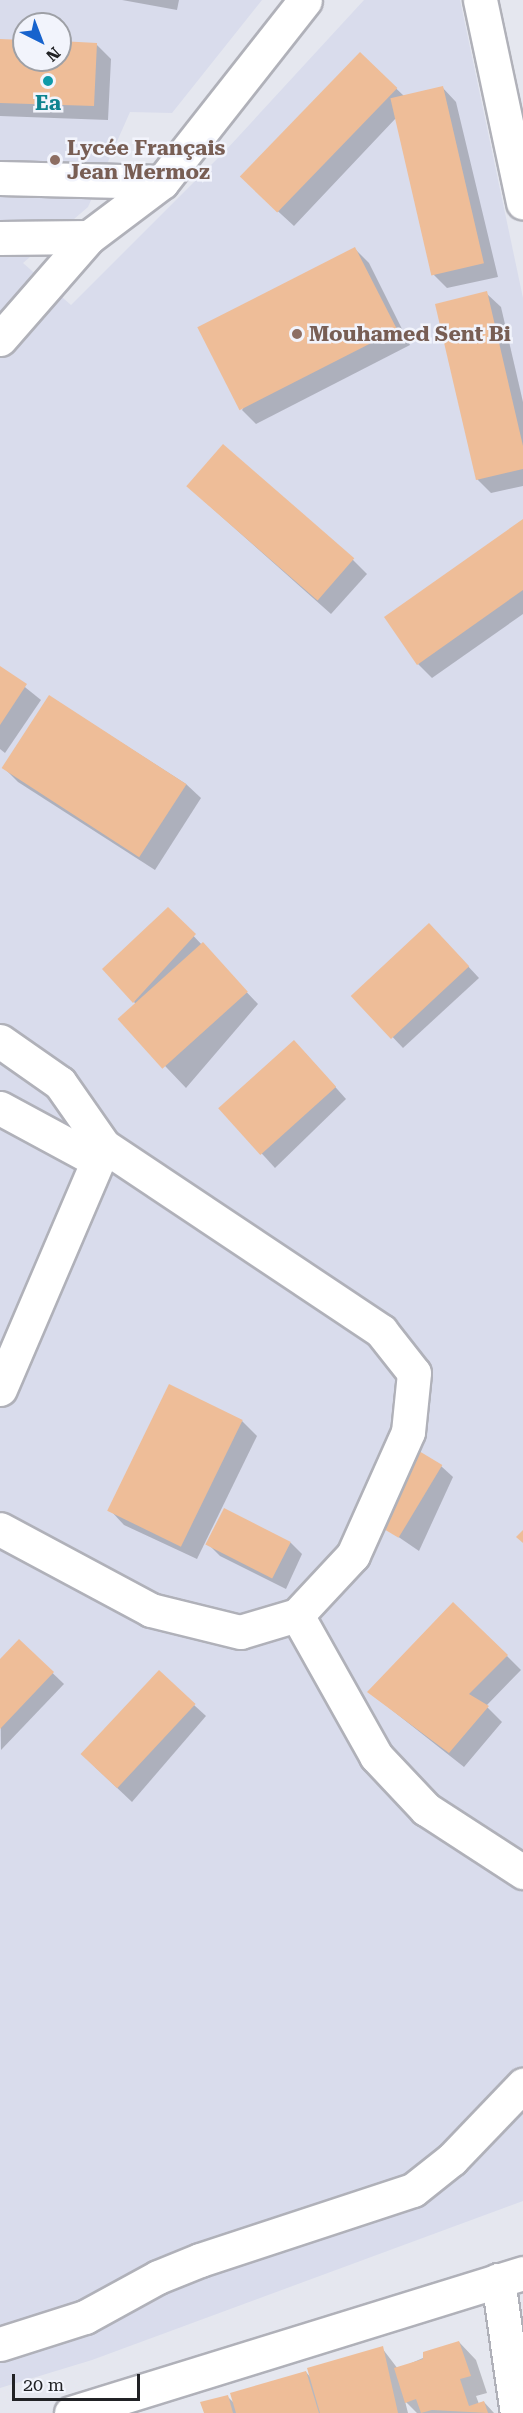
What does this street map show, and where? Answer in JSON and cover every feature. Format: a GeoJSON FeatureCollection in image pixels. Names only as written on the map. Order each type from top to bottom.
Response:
{"type":"FeatureCollection","features":[{"type":"Feature","properties":{"kind":"street"},"geometry":{"type":"LineString","coordinates":[[0,339],[89,237],[162,182],[305,0]]}},
{"type":"Feature","properties":{"kind":"street"},"geometry":{"type":"LineString","coordinates":[[480,0],[523,202]]}},
{"type":"Feature","properties":{"kind":"street"},"geometry":{"type":"LineString","coordinates":[[0,178],[162,182]]}},
{"type":"Feature","properties":{"kind":"street"},"geometry":{"type":"LineString","coordinates":[[0,238],[89,237]]}},
{"type":"Feature","properties":{"kind":"street"},"geometry":{"type":"LineString","coordinates":[[0,1041],[60,1083],[101,1154]]}},
{"type":"Feature","properties":{"kind":"street"},"geometry":{"type":"LineString","coordinates":[[0,1108],[101,1154],[381,1332],[414,1373],[408,1432],[353,1555],[297,1615],[240,1632],[151,1610],[0,1529]]}},
{"type":"Feature","properties":{"kind":"street"},"geometry":{"type":"LineString","coordinates":[[0,1389],[101,1154]]}},
{"type":"Feature","properties":{"kind":"street"},"geometry":{"type":"LineString","coordinates":[[297,1615],[376,1756],[426,1809],[523,1872]]}},
{"type":"Feature","properties":{"kind":"street"},"geometry":{"type":"LineString","coordinates":[[0,2344],[85,2317],[158,2277],[200,2260],[413,2190],[452,2159],[523,2085]]}},
{"type":"Feature","properties":{"kind":"street"},"geometry":{"type":"LineString","coordinates":[[72,2413],[510,2277],[517,2413]]}},
{"type":"Feature","properties":{"kind":"shaded area"},"geometry":{"type":"Polygon","coordinates":[[[0,0],[262,0],[172,113],[130,112],[88,207],[23,263],[71,305],[226,150],[364,0],[460,0],[523,298],[523,2201],[92,2360],[0,2388],[0,0]]]}},
{"type":"Feature","properties":{"kind":"building","name":"Ea"},"geometry":{"type":"Polygon","coordinates":[[[0,39],[12,40],[12,72],[72,72],[72,42],[97,43],[94,106],[0,103],[0,39]]]}},
{"type":"Feature","properties":{"kind":"building"},"geometry":{"type":"Polygon","coordinates":[[[360,52],[397,88],[277,213],[240,176],[360,52]]]}},
{"type":"Feature","properties":{"kind":"building"},"geometry":{"type":"Polygon","coordinates":[[[443,86],[484,263],[431,275],[390,98],[443,86]]]}},
{"type":"Feature","properties":{"kind":"building"},"geometry":{"type":"Polygon","coordinates":[[[355,247],[397,330],[240,410],[197,327],[355,247]]]}},
{"type":"Feature","properties":{"kind":"building"},"geometry":{"type":"Polygon","coordinates":[[[487,291],[523,446],[523,469],[476,480],[435,304],[487,291]]]}},
{"type":"Feature","properties":{"kind":"building"},"geometry":{"type":"Polygon","coordinates":[[[223,444],[354,558],[318,600],[186,486],[223,444]]]}},
{"type":"Feature","properties":{"kind":"building"},"geometry":{"type":"Polygon","coordinates":[[[523,519],[523,590],[417,665],[384,617],[523,519]]]}},
{"type":"Feature","properties":{"kind":"building"},"geometry":{"type":"Polygon","coordinates":[[[0,666],[27,684],[0,725],[0,666]]]}},
{"type":"Feature","properties":{"kind":"building"},"geometry":{"type":"Polygon","coordinates":[[[49,695],[187,784],[139,857],[2,768],[49,695]]]}},
{"type":"Feature","properties":{"kind":"building"},"geometry":{"type":"Polygon","coordinates":[[[168,907],[196,934],[133,1003],[102,969],[168,907]]]}},
{"type":"Feature","properties":{"kind":"building"},"geometry":{"type":"Polygon","coordinates":[[[429,923],[469,966],[391,1039],[351,996],[429,923]]]}},
{"type":"Feature","properties":{"kind":"building"},"geometry":{"type":"Polygon","coordinates":[[[203,942],[248,992],[162,1069],[118,1019],[203,942]]]}},
{"type":"Feature","properties":{"kind":"building"},"geometry":{"type":"Polygon","coordinates":[[[294,1040],[336,1087],[260,1155],[218,1108],[294,1040]]]}},
{"type":"Feature","properties":{"kind":"building"},"geometry":{"type":"Polygon","coordinates":[[[169,1384],[243,1420],[181,1547],[107,1511],[169,1384]]]}},
{"type":"Feature","properties":{"kind":"building"},"geometry":{"type":"Polygon","coordinates":[[[414,1448],[442,1465],[399,1538],[370,1521],[414,1448]]]}},
{"type":"Feature","properties":{"kind":"building"},"geometry":{"type":"Polygon","coordinates":[[[224,1508],[291,1542],[272,1579],[205,1545],[224,1508]]]}},
{"type":"Feature","properties":{"kind":"building"},"geometry":{"type":"Polygon","coordinates":[[[523,1530],[523,1543],[516,1537],[523,1530]]]}},
{"type":"Feature","properties":{"kind":"building"},"geometry":{"type":"Polygon","coordinates":[[[453,1602],[508,1655],[469,1694],[489,1706],[449,1753],[367,1692],[453,1602]]]}},
{"type":"Feature","properties":{"kind":"building"},"geometry":{"type":"Polygon","coordinates":[[[19,1639],[54,1672],[0,1729],[0,1659],[19,1639]]]}},
{"type":"Feature","properties":{"kind":"building"},"geometry":{"type":"Polygon","coordinates":[[[159,1670],[196,1704],[117,1788],[81,1754],[159,1670]]]}},
{"type":"Feature","properties":{"kind":"building"},"geometry":{"type":"Polygon","coordinates":[[[459,2341],[471,2376],[460,2379],[469,2406],[484,2401],[488,2413],[432,2410],[421,2413],[416,2399],[405,2403],[394,2368],[423,2359],[423,2352],[459,2341]]]}},
{"type":"Feature","properties":{"kind":"building"},"geometry":{"type":"Polygon","coordinates":[[[383,2346],[398,2413],[320,2413],[307,2368],[383,2346]]]}},
{"type":"Feature","properties":{"kind":"building"},"geometry":{"type":"Polygon","coordinates":[[[306,2371],[319,2413],[236,2413],[230,2393],[306,2371]]]}},
{"type":"Feature","properties":{"kind":"building"},"geometry":{"type":"Polygon","coordinates":[[[228,2395],[233,2413],[204,2413],[200,2402],[228,2395]]]}},
{"type":"Feature","properties":{"kind":"place","name":"Ea"},"geometry":{"type":"Point","coordinates":[48,81]}},
{"type":"Feature","properties":{"kind":"place","name":"Lycée Français Jean Mermoz"},"geometry":{"type":"Point","coordinates":[55,160]}},
{"type":"Feature","properties":{"kind":"place","name":"Mouhamed Sent Bi"},"geometry":{"type":"Point","coordinates":[297,334]}}]}
